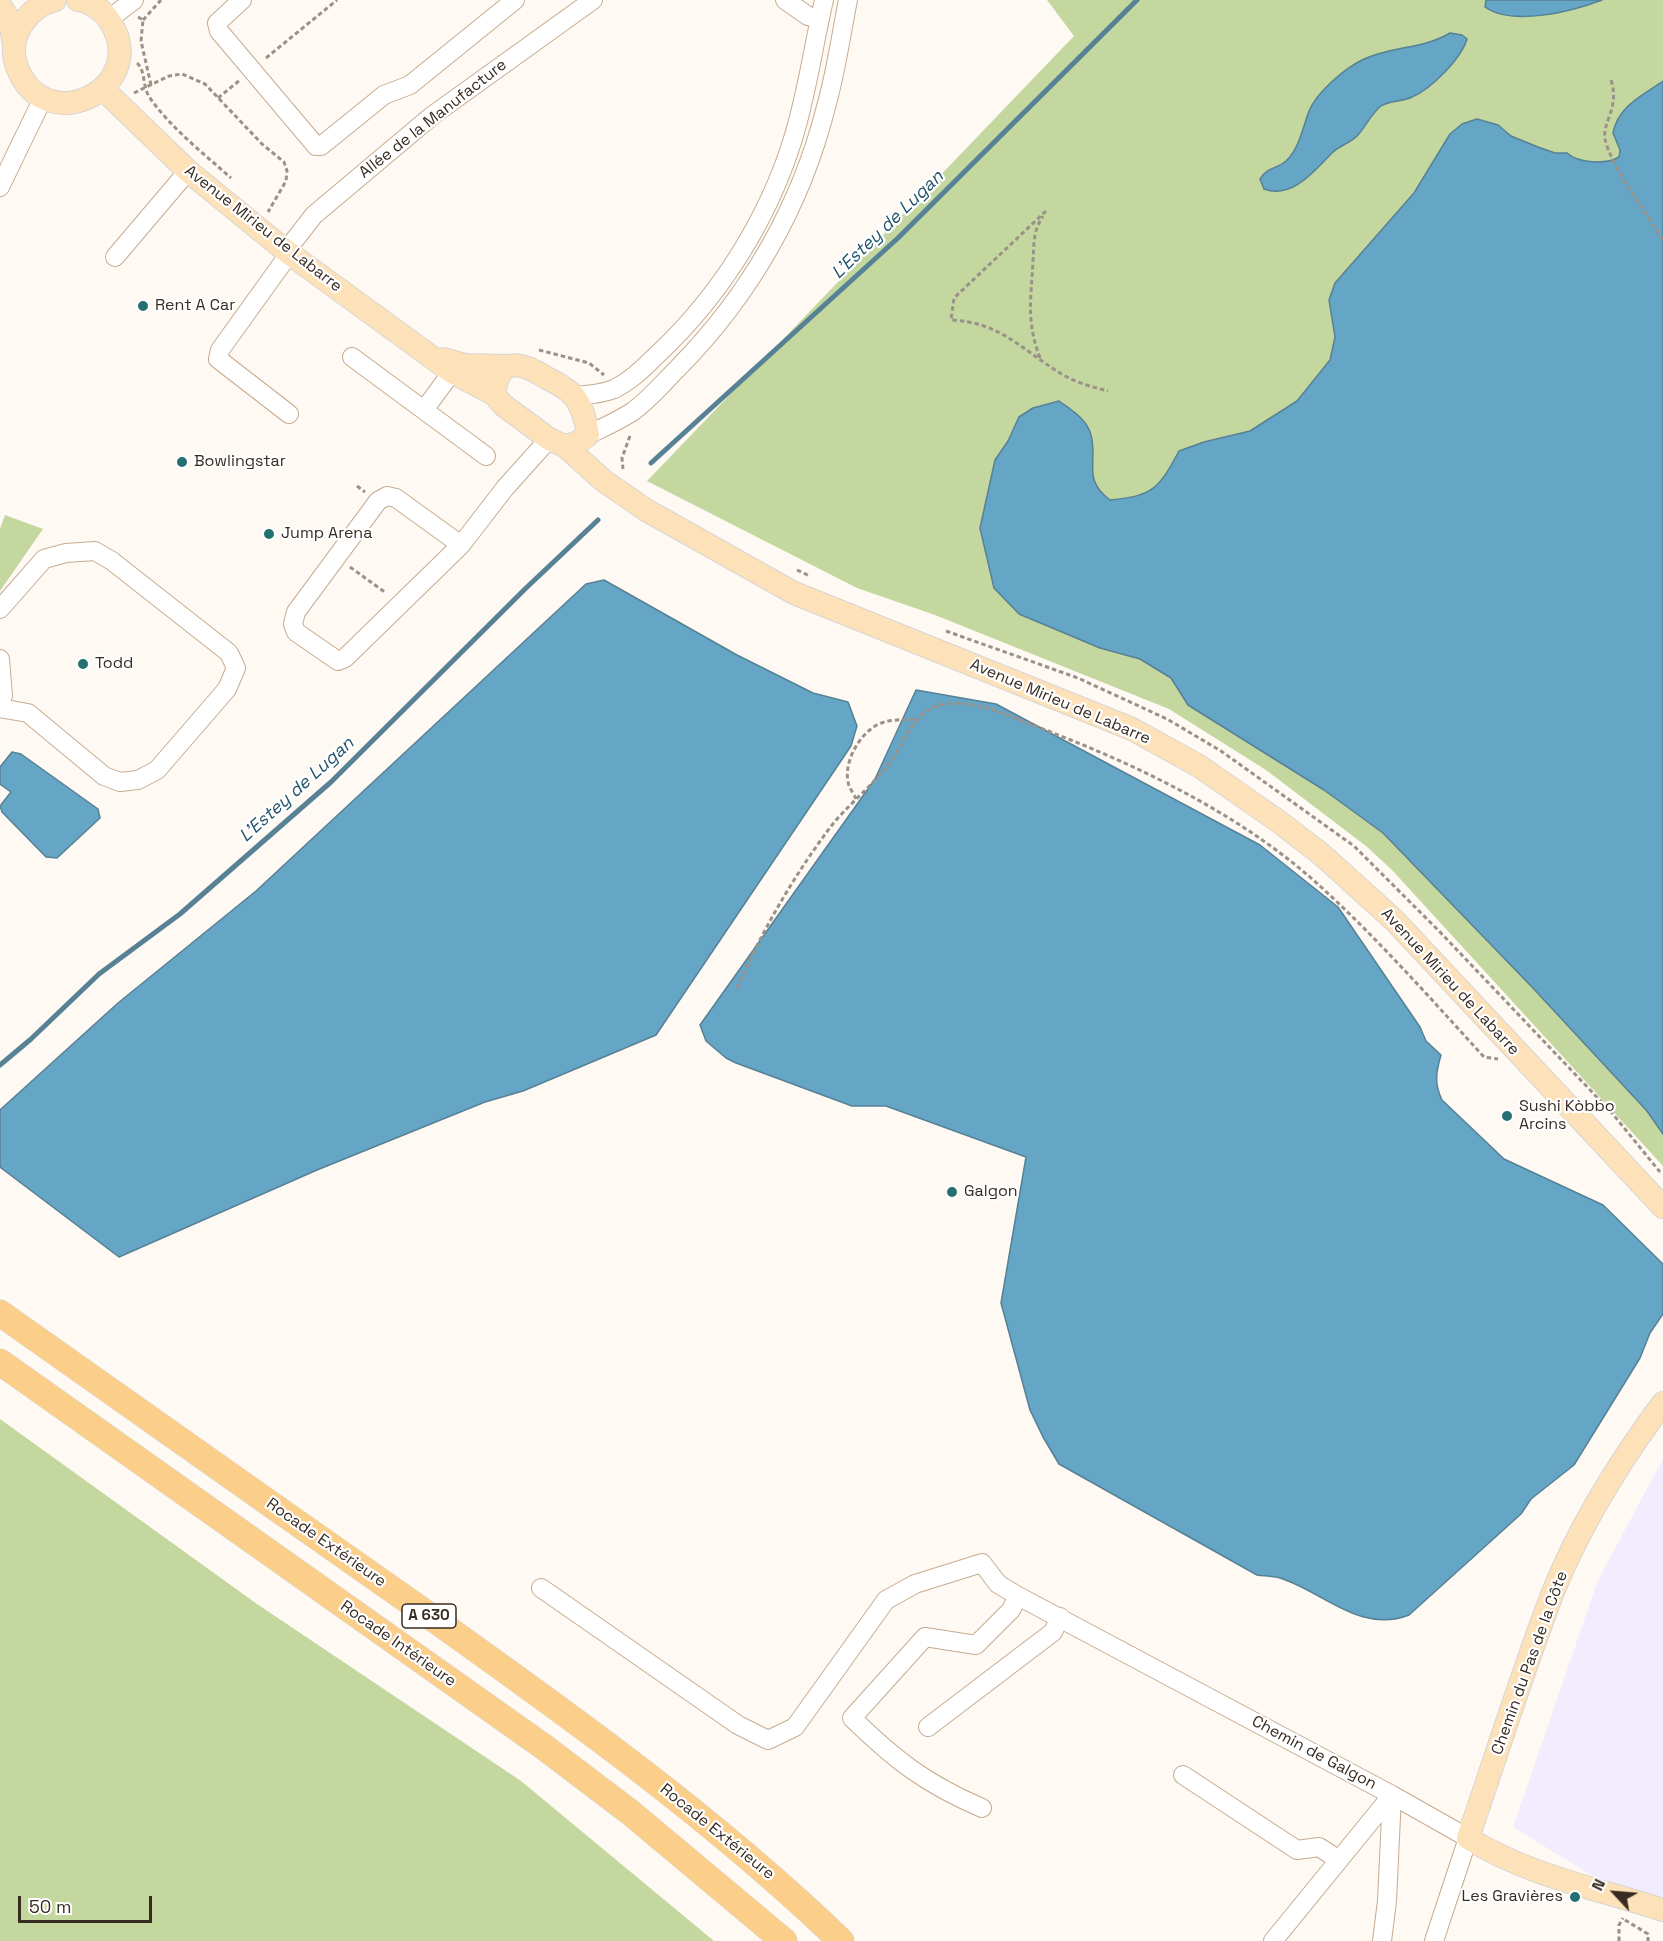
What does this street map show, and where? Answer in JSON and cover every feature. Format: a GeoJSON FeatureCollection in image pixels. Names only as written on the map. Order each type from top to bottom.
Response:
{"type":"FeatureCollection","features":[{"type":"Feature","properties":{"kind":"highway","name":"Rocade Extérieure"},"geometry":{"type":"LineString","coordinates":[[0,1313],[563,1710],[660,1785],[788,1890],[841,1941]]}},
{"type":"Feature","properties":{"kind":"highway","name":"Rocade Intérieure"},"geometry":{"type":"LineString","coordinates":[[0,1362],[544,1747],[631,1813],[784,1941]]}},
{"type":"Feature","properties":{"kind":"main road"},"geometry":{"type":"LineString","coordinates":[[14,46],[18,31],[26,18],[38,7],[53,0]]}},
{"type":"Feature","properties":{"kind":"main road"},"geometry":{"type":"LineString","coordinates":[[0,5],[10,21],[15,62],[21,77],[30,89],[43,98],[58,103],[74,103],[90,98],[110,96],[113,75],[119,59],[116,31],[109,19],[98,8],[78,0]]}},
{"type":"Feature","properties":{"kind":"main road","name":"Avenue Mirieu de Labarre"},"geometry":{"type":"LineString","coordinates":[[110,96],[188,171],[291,247],[452,372],[494,394],[503,405],[613,480],[646,510],[794,593],[1132,729],[1199,766],[1322,854],[1394,920],[1663,1207]]}},
{"type":"Feature","properties":{"kind":"main road","name":"Avenue Mirieu de Labarre"},"geometry":{"type":"LineString","coordinates":[[434,356],[465,365],[518,364],[531,369],[574,396]]}},
{"type":"Feature","properties":{"kind":"main road"},"geometry":{"type":"LineString","coordinates":[[494,394],[498,375],[506,366]]}},
{"type":"Feature","properties":{"kind":"main road"},"geometry":{"type":"LineString","coordinates":[[574,396],[586,417],[588,435],[613,480]]}},
{"type":"Feature","properties":{"kind":"main road"},"geometry":{"type":"LineString","coordinates":[[557,442],[576,444],[588,435]]}},
{"type":"Feature","properties":{"kind":"main road","name":"Chemin du Pas de la Côte"},"geometry":{"type":"LineString","coordinates":[[1468,1838],[1554,1591],[1578,1539],[1613,1476],[1663,1403]]}},
{"type":"Feature","properties":{"kind":"main road","name":"Chemin de Galgon"},"geometry":{"type":"LineString","coordinates":[[1468,1838],[1492,1853],[1524,1866],[1663,1910]]}},
{"type":"Feature","properties":{"kind":"street"},"geometry":{"type":"LineString","coordinates":[[109,19],[134,0]]}},
{"type":"Feature","properties":{"kind":"street"},"geometry":{"type":"LineString","coordinates":[[242,0],[217,23],[219,31],[312,144],[321,146],[384,95],[410,85],[516,0]]}},
{"type":"Feature","properties":{"kind":"street","name":"Allée de la Manufacture"},"geometry":{"type":"LineString","coordinates":[[289,414],[218,358],[220,350],[314,215],[433,115],[593,0]]}},
{"type":"Feature","properties":{"kind":"street"},"geometry":{"type":"LineString","coordinates":[[786,0],[808,16],[820,19]]}},
{"type":"Feature","properties":{"kind":"street"},"geometry":{"type":"LineString","coordinates":[[574,396],[614,389],[634,377],[681,332],[723,280],[756,226],[791,144],[804,102],[824,0]]}},
{"type":"Feature","properties":{"kind":"street"},"geometry":{"type":"LineString","coordinates":[[588,435],[630,413],[651,395],[721,321],[762,262],[797,195],[823,117],[848,0]]}},
{"type":"Feature","properties":{"kind":"street"},"geometry":{"type":"LineString","coordinates":[[0,187],[6,159],[43,98]]}},
{"type":"Feature","properties":{"kind":"street"},"geometry":{"type":"LineString","coordinates":[[115,257],[188,171]]}},
{"type":"Feature","properties":{"kind":"street"},"geometry":{"type":"LineString","coordinates":[[756,226],[776,237]]}},
{"type":"Feature","properties":{"kind":"street"},"geometry":{"type":"LineString","coordinates":[[352,357],[486,456]]}},
{"type":"Feature","properties":{"kind":"street"},"geometry":{"type":"LineString","coordinates":[[424,410],[452,372]]}},
{"type":"Feature","properties":{"kind":"street"},"geometry":{"type":"LineString","coordinates":[[461,545],[396,498],[387,496],[378,501],[296,612],[293,624],[296,632],[332,659],[338,661],[345,658],[461,545],[506,488],[557,442]]}},
{"type":"Feature","properties":{"kind":"street"},"geometry":{"type":"LineString","coordinates":[[0,609],[44,559],[66,553],[95,551],[112,561],[229,653],[236,668],[227,688],[157,770],[138,780],[120,782],[104,776],[28,713],[0,708]]}},
{"type":"Feature","properties":{"kind":"street"},"geometry":{"type":"LineString","coordinates":[[0,659],[3,696],[0,700]]}},
{"type":"Feature","properties":{"kind":"street","name":"Chemin de Galgon"},"geometry":{"type":"LineString","coordinates":[[541,1587],[738,1725],[768,1740],[795,1726],[886,1600],[915,1584],[982,1563],[998,1584],[1018,1596],[1392,1795],[1468,1838]]}},
{"type":"Feature","properties":{"kind":"street"},"geometry":{"type":"LineString","coordinates":[[982,1808],[949,1794],[894,1759],[852,1718],[925,1636],[976,1645],[1011,1610],[1018,1596]]}},
{"type":"Feature","properties":{"kind":"street"},"geometry":{"type":"LineString","coordinates":[[928,1727],[1053,1632],[1060,1617]]}},
{"type":"Feature","properties":{"kind":"street"},"geometry":{"type":"LineString","coordinates":[[1183,1775],[1297,1850],[1319,1847],[1340,1860]]}},
{"type":"Feature","properties":{"kind":"street"},"geometry":{"type":"LineString","coordinates":[[1273,1941],[1392,1795]]}},
{"type":"Feature","properties":{"kind":"street"},"geometry":{"type":"LineString","coordinates":[[1382,1941],[1387,1901],[1392,1795]]}},
{"type":"Feature","properties":{"kind":"street","name":"Chemin du Pas de la Côte"},"geometry":{"type":"LineString","coordinates":[[1434,1941],[1468,1838]]}},
{"type":"Feature","properties":{"kind":"path"},"geometry":{"type":"LineString","coordinates":[[143,20],[161,0]]}},
{"type":"Feature","properties":{"kind":"path"},"geometry":{"type":"LineString","coordinates":[[218,98],[337,0]]}},
{"type":"Feature","properties":{"kind":"path"},"geometry":{"type":"LineString","coordinates":[[141,67],[144,88],[158,109],[236,182]]}},
{"type":"Feature","properties":{"kind":"path"},"geometry":{"type":"LineString","coordinates":[[110,96],[144,88],[169,76],[182,74],[205,84],[262,144],[284,162],[287,171],[286,181],[268,212]]}},
{"type":"Feature","properties":{"kind":"path"},"geometry":{"type":"LineString","coordinates":[[1611,80],[1615,92],[1614,106],[1605,137],[1614,160],[1663,240]]}},
{"type":"Feature","properties":{"kind":"path"},"geometry":{"type":"LineString","coordinates":[[260,205],[268,212],[291,247]]}},
{"type":"Feature","properties":{"kind":"path"},"geometry":{"type":"LineString","coordinates":[[1041,360],[1031,335],[1030,287],[1036,227],[1046,211],[954,298],[951,320],[980,323],[1017,342],[1041,360],[1062,374],[1108,391]]}},
{"type":"Feature","properties":{"kind":"path"},"geometry":{"type":"LineString","coordinates":[[537,349],[589,363],[604,375],[614,389]]}},
{"type":"Feature","properties":{"kind":"path"},"geometry":{"type":"LineString","coordinates":[[613,480],[633,426],[630,413]]}},
{"type":"Feature","properties":{"kind":"path"},"geometry":{"type":"LineString","coordinates":[[357,486],[378,501]]}},
{"type":"Feature","properties":{"kind":"path"},"geometry":{"type":"LineString","coordinates":[[336,557],[401,604]]}},
{"type":"Feature","properties":{"kind":"path"},"geometry":{"type":"LineString","coordinates":[[856,799],[848,782],[851,758],[860,738],[876,725],[896,720],[916,719],[939,705],[974,705],[1073,741],[1211,808],[1284,856],[1321,887],[1393,958],[1484,1057],[1506,1060]]}},
{"type":"Feature","properties":{"kind":"path"},"geometry":{"type":"LineString","coordinates":[[737,988],[790,886],[833,824],[886,767],[904,743],[916,719]]}},
{"type":"Feature","properties":{"kind":"path"},"geometry":{"type":"LineString","coordinates":[[1622,1919],[1648,1934],[1647,1941]]}},
{"type":"Feature","properties":{"kind":"shaded area"},"geometry":{"type":"Polygon","coordinates":[[[1663,1459],[1663,1901],[1599,1880],[1513,1827],[1598,1580],[1663,1459]]]}},
{"type":"Feature","properties":{"kind":"green space"},"geometry":{"type":"Polygon","coordinates":[[[1047,0],[1663,0],[1663,1166],[1392,870],[1366,846],[1266,770],[1169,709],[935,615],[857,588],[647,481],[1074,36],[1047,0]]]}},
{"type":"Feature","properties":{"kind":"green space"},"geometry":{"type":"Polygon","coordinates":[[[5,515],[43,529],[0,591],[0,529],[5,515]]]}},
{"type":"Feature","properties":{"kind":"green space"},"geometry":{"type":"Polygon","coordinates":[[[0,1419],[257,1604],[521,1781],[714,1941],[0,1941],[0,1419]]]}},
{"type":"Feature","properties":{"kind":"water"},"geometry":{"type":"Polygon","coordinates":[[[1486,0],[1602,0],[1575,9],[1543,15],[1511,16],[1485,7],[1486,0]]]}},
{"type":"Feature","properties":{"kind":"water"},"geometry":{"type":"Polygon","coordinates":[[[1450,33],[1462,35],[1467,39],[1464,47],[1452,64],[1428,87],[1412,97],[1381,106],[1355,138],[1335,150],[1302,182],[1284,190],[1264,189],[1260,179],[1266,172],[1283,164],[1290,156],[1313,104],[1339,75],[1373,55],[1429,42],[1450,33]]]}},
{"type":"Feature","properties":{"kind":"water"},"geometry":{"type":"Polygon","coordinates":[[[1663,81],[1663,1134],[1647,1111],[1531,986],[1383,833],[1324,790],[1188,705],[1171,678],[1140,659],[1100,648],[1019,614],[994,588],[980,528],[995,460],[1008,441],[1019,417],[1033,408],[1059,401],[1082,420],[1091,435],[1096,485],[1110,500],[1137,496],[1154,488],[1166,474],[1179,451],[1204,442],[1250,431],[1297,401],[1330,360],[1335,337],[1329,300],[1335,283],[1414,193],[1450,134],[1462,124],[1477,119],[1498,125],[1511,136],[1555,153],[1567,153],[1585,161],[1613,160],[1619,157],[1620,150],[1613,133],[1620,115],[1632,102],[1663,81]]]}},
{"type":"Feature","properties":{"kind":"water"},"geometry":{"type":"Polygon","coordinates":[[[604,580],[737,655],[813,693],[848,702],[857,726],[851,746],[656,1035],[523,1091],[485,1102],[317,1170],[119,1257],[0,1167],[0,1110],[118,1003],[256,891],[586,584],[604,580]]]}},
{"type":"Feature","properties":{"kind":"water"},"geometry":{"type":"Polygon","coordinates":[[[916,690],[996,704],[1260,845],[1338,907],[1420,1027],[1426,1041],[1441,1055],[1437,1078],[1442,1100],[1504,1159],[1603,1205],[1663,1264],[1663,1314],[1650,1333],[1640,1358],[1574,1465],[1531,1499],[1521,1514],[1409,1615],[1391,1619],[1374,1619],[1358,1615],[1296,1584],[1277,1577],[1257,1575],[1059,1464],[1030,1410],[1001,1303],[1026,1157],[886,1106],[852,1106],[736,1063],[726,1058],[706,1041],[700,1025],[875,779],[916,690]]]}},
{"type":"Feature","properties":{"kind":"water"},"geometry":{"type":"Polygon","coordinates":[[[12,752],[21,754],[98,809],[100,818],[57,858],[46,857],[2,812],[0,806],[11,792],[0,784],[0,767],[12,752]]]}},
{"type":"Feature","properties":{"kind":"waterway","name":"L'Estey de Lugan"},"geometry":{"type":"LineString","coordinates":[[651,463],[898,238],[1137,0]]}},
{"type":"Feature","properties":{"kind":"waterway","name":"L'Estey de Lugan"},"geometry":{"type":"LineString","coordinates":[[0,1065],[31,1039],[99,974],[180,914],[331,782],[525,589],[598,520]]}},
{"type":"Feature","properties":{"kind":"place","name":"Rent A Car"},"geometry":{"type":"Point","coordinates":[143,306]}},
{"type":"Feature","properties":{"kind":"place","name":"Bowlingstar"},"geometry":{"type":"Point","coordinates":[182,462]}},
{"type":"Feature","properties":{"kind":"place","name":"Jump Arena"},"geometry":{"type":"Point","coordinates":[269,534]}},
{"type":"Feature","properties":{"kind":"place","name":"Todd"},"geometry":{"type":"Point","coordinates":[83,664]}},
{"type":"Feature","properties":{"kind":"place","name":"Sushi Kòbbo Arcins"},"geometry":{"type":"Point","coordinates":[1507,1116]}},
{"type":"Feature","properties":{"kind":"place","name":"Galgon"},"geometry":{"type":"Point","coordinates":[952,1192]}},
{"type":"Feature","properties":{"kind":"place","name":"Les Gravières"},"geometry":{"type":"Point","coordinates":[1575,1897]}}]}
